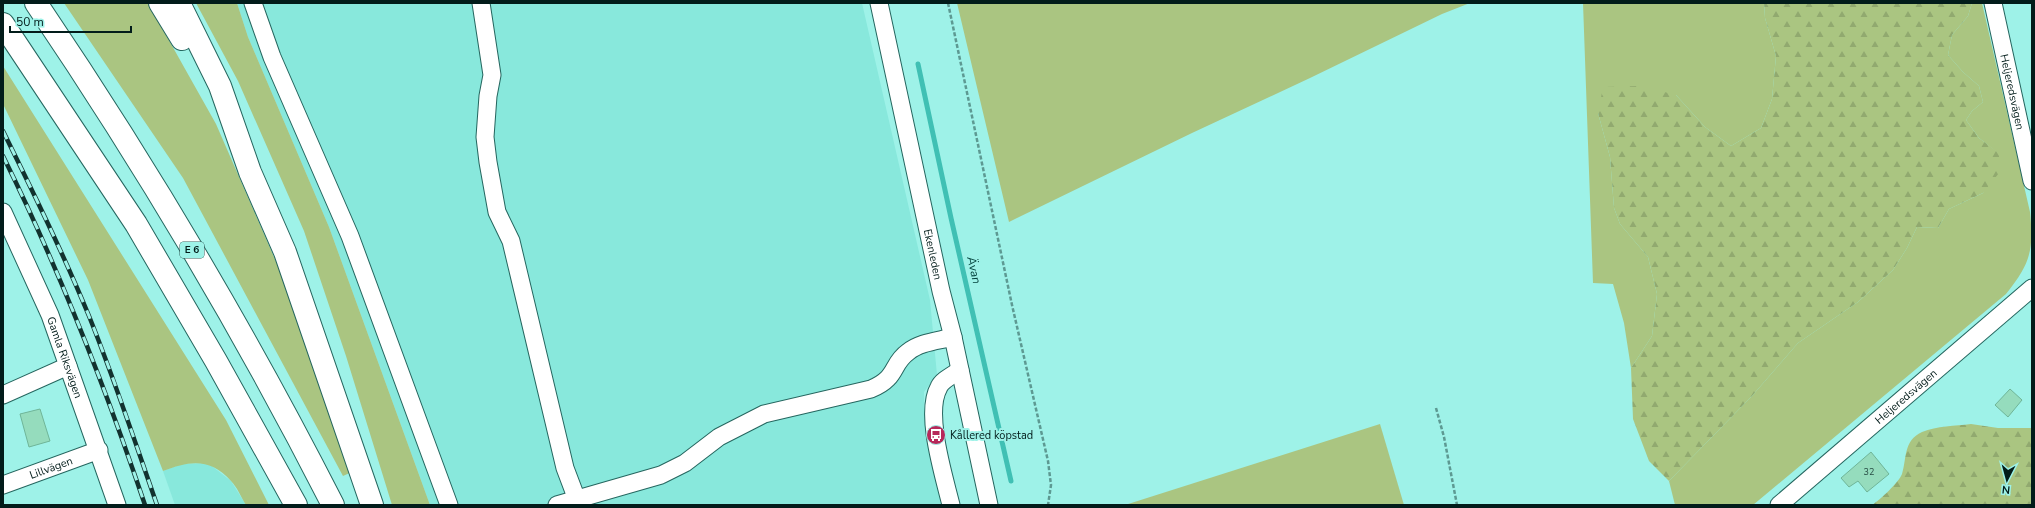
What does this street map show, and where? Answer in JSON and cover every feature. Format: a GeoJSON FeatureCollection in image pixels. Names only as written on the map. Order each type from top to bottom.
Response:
{"type":"FeatureCollection","features":[{"type":"Feature","properties":{"kind":"highway","name":"E 6"},"geometry":{"type":"LineString","coordinates":[[36,3],[90,83],[237,326],[333,505]]}},
{"type":"Feature","properties":{"kind":"highway"},"geometry":{"type":"LineString","coordinates":[[160,3],[191,57],[246,160]]}},
{"type":"Feature","properties":{"kind":"highway"},"geometry":{"type":"LineString","coordinates":[[178,3],[220,86],[246,160],[285,252],[372,505]]}},
{"type":"Feature","properties":{"kind":"highway"},"geometry":{"type":"LineString","coordinates":[[3,24],[136,224],[216,361],[296,505]]}},
{"type":"Feature","properties":{"kind":"street"},"geometry":{"type":"LineString","coordinates":[[253,3],[272,57],[350,236],[449,505]]}},
{"type":"Feature","properties":{"kind":"street"},"geometry":{"type":"LineString","coordinates":[[481,3],[492,75],[488,96],[485,137],[497,212],[511,240],[565,468],[578,502]]}},
{"type":"Feature","properties":{"kind":"street","name":"Ekenleden"},"geometry":{"type":"LineString","coordinates":[[879,3],[989,505]]}},
{"type":"Feature","properties":{"kind":"street","name":"Heljeredsvägen"},"geometry":{"type":"LineString","coordinates":[[1993,3],[2032,181]]}},
{"type":"Feature","properties":{"kind":"street","name":"Gamla Riksvägen"},"geometry":{"type":"LineString","coordinates":[[3,212],[50,315],[99,450],[117,505]]}},
{"type":"Feature","properties":{"kind":"street","name":"Heljeredsvägen"},"geometry":{"type":"LineString","coordinates":[[1779,505],[2032,288]]}},
{"type":"Feature","properties":{"kind":"street"},"geometry":{"type":"LineString","coordinates":[[558,505],[578,502],[661,475],[685,463],[719,437],[764,414],[871,389],[883,384],[892,375],[906,353],[918,345],[953,337]]}},
{"type":"Feature","properties":{"kind":"street"},"geometry":{"type":"LineString","coordinates":[[3,395],[68,366]]}},
{"type":"Feature","properties":{"kind":"street"},"geometry":{"type":"LineString","coordinates":[[951,505],[933,414],[934,397],[939,386],[960,370]]}},
{"type":"Feature","properties":{"kind":"street","name":"Lillvägen"},"geometry":{"type":"LineString","coordinates":[[3,485],[99,450]]}},
{"type":"Feature","properties":{"kind":"path"},"geometry":{"type":"LineString","coordinates":[[948,3],[1012,305],[1048,461],[1051,485],[1048,505]]}},
{"type":"Feature","properties":{"kind":"path"},"geometry":{"type":"LineString","coordinates":[[1436,408],[1444,437],[1457,505]]}},
{"type":"Feature","properties":{"kind":"shaded area"},"geometry":{"type":"Polygon","coordinates":[[[237,3],[862,3],[930,300],[937,375],[924,392],[924,407],[944,505],[430,505],[329,227],[248,37],[237,3]]]}},
{"type":"Feature","properties":{"kind":"shaded area"},"geometry":{"type":"Polygon","coordinates":[[[208,463],[231,481],[246,505],[175,505],[163,471],[182,464],[208,463]]]}},
{"type":"Feature","properties":{"kind":"green space"},"geometry":{"type":"Polygon","coordinates":[[[64,3],[148,3],[216,124],[281,273],[354,471],[343,476],[183,178],[64,3]]]}},
{"type":"Feature","properties":{"kind":"green space"},"geometry":{"type":"Polygon","coordinates":[[[196,3],[237,3],[248,37],[329,227],[430,505],[392,505],[346,356],[304,231],[238,81],[196,3]]]}},
{"type":"Feature","properties":{"kind":"green space"},"geometry":{"type":"Polygon","coordinates":[[[957,3],[1470,3],[1442,14],[1009,222],[957,3]]]}},
{"type":"Feature","properties":{"kind":"green space"},"geometry":{"type":"Polygon","coordinates":[[[1583,3],[1764,3],[1765,18],[1776,56],[1772,99],[1761,128],[1731,146],[1705,127],[1676,95],[1598,113],[1610,157],[1614,208],[1620,224],[1648,257],[1657,294],[1652,336],[1631,368],[1624,323],[1613,284],[1593,283],[1583,3]]]}},
{"type":"Feature","properties":{"kind":"green space"},"geometry":{"type":"Polygon","coordinates":[[[1764,3],[1972,3],[1968,16],[1952,35],[1948,55],[1963,72],[1979,86],[1983,102],[1972,111],[1966,120],[1979,138],[1999,153],[1999,173],[1983,193],[1949,209],[1938,228],[1917,227],[1907,248],[1893,270],[1858,302],[1798,343],[1752,396],[1669,481],[1649,461],[1633,419],[1631,368],[1652,336],[1657,294],[1648,257],[1620,224],[1614,208],[1610,157],[1598,113],[1603,87],[1642,86],[1676,95],[1705,127],[1731,146],[1761,128],[1772,99],[1776,56],[1765,18],[1764,3]]]}},
{"type":"Feature","properties":{"kind":"green space"},"geometry":{"type":"Polygon","coordinates":[[[1972,3],[1982,3],[2030,212],[2030,247],[2025,265],[2020,274],[2006,294],[1753,505],[1675,505],[1669,481],[1752,396],[1798,343],[1858,302],[1893,270],[1907,248],[1917,227],[1938,228],[1949,209],[1983,193],[1998,153],[1979,138],[1966,120],[1972,111],[1983,102],[1979,86],[1963,72],[1948,55],[1952,35],[1968,16],[1972,3]]]}},
{"type":"Feature","properties":{"kind":"green space"},"geometry":{"type":"Polygon","coordinates":[[[3,66],[226,420],[269,505],[246,505],[231,481],[223,473],[207,465],[190,463],[163,471],[88,280],[3,104],[3,66]]]}},
{"type":"Feature","properties":{"kind":"green space"},"geometry":{"type":"Polygon","coordinates":[[[1380,424],[1404,505],[1125,505],[1380,424]]]}},
{"type":"Feature","properties":{"kind":"green space"},"geometry":{"type":"Polygon","coordinates":[[[1971,424],[1998,428],[2032,428],[2032,505],[1872,505],[1889,491],[1897,482],[1902,474],[1909,445],[1916,436],[1922,432],[1934,428],[1971,424]]]}},
{"type":"Feature","properties":{"kind":"building"},"geometry":{"type":"Polygon","coordinates":[[[2010,389],[2022,400],[2008,417],[1995,405],[2010,389]]]}},
{"type":"Feature","properties":{"kind":"building"},"geometry":{"type":"Polygon","coordinates":[[[40,409],[50,441],[29,447],[20,414],[40,409]]]}},
{"type":"Feature","properties":{"kind":"building"},"geometry":{"type":"Polygon","coordinates":[[[1871,452],[1889,474],[1867,492],[1858,481],[1849,487],[1841,478],[1871,452]]]}},
{"type":"Feature","properties":{"kind":"waterway","name":"Ävan"},"geometry":{"type":"LineString","coordinates":[[918,64],[951,218],[1011,481]]}},
{"type":"Feature","properties":{"kind":"railway"},"geometry":{"type":"LineString","coordinates":[[3,131],[37,200],[89,316],[116,386],[157,505]]}},
{"type":"Feature","properties":{"kind":"railway"},"geometry":{"type":"LineString","coordinates":[[3,156],[43,241],[80,328],[114,416],[145,505]]}},
{"type":"Feature","properties":{"kind":"place","name":"Kållered köpstad"},"geometry":{"type":"Point","coordinates":[936,435]}}]}
